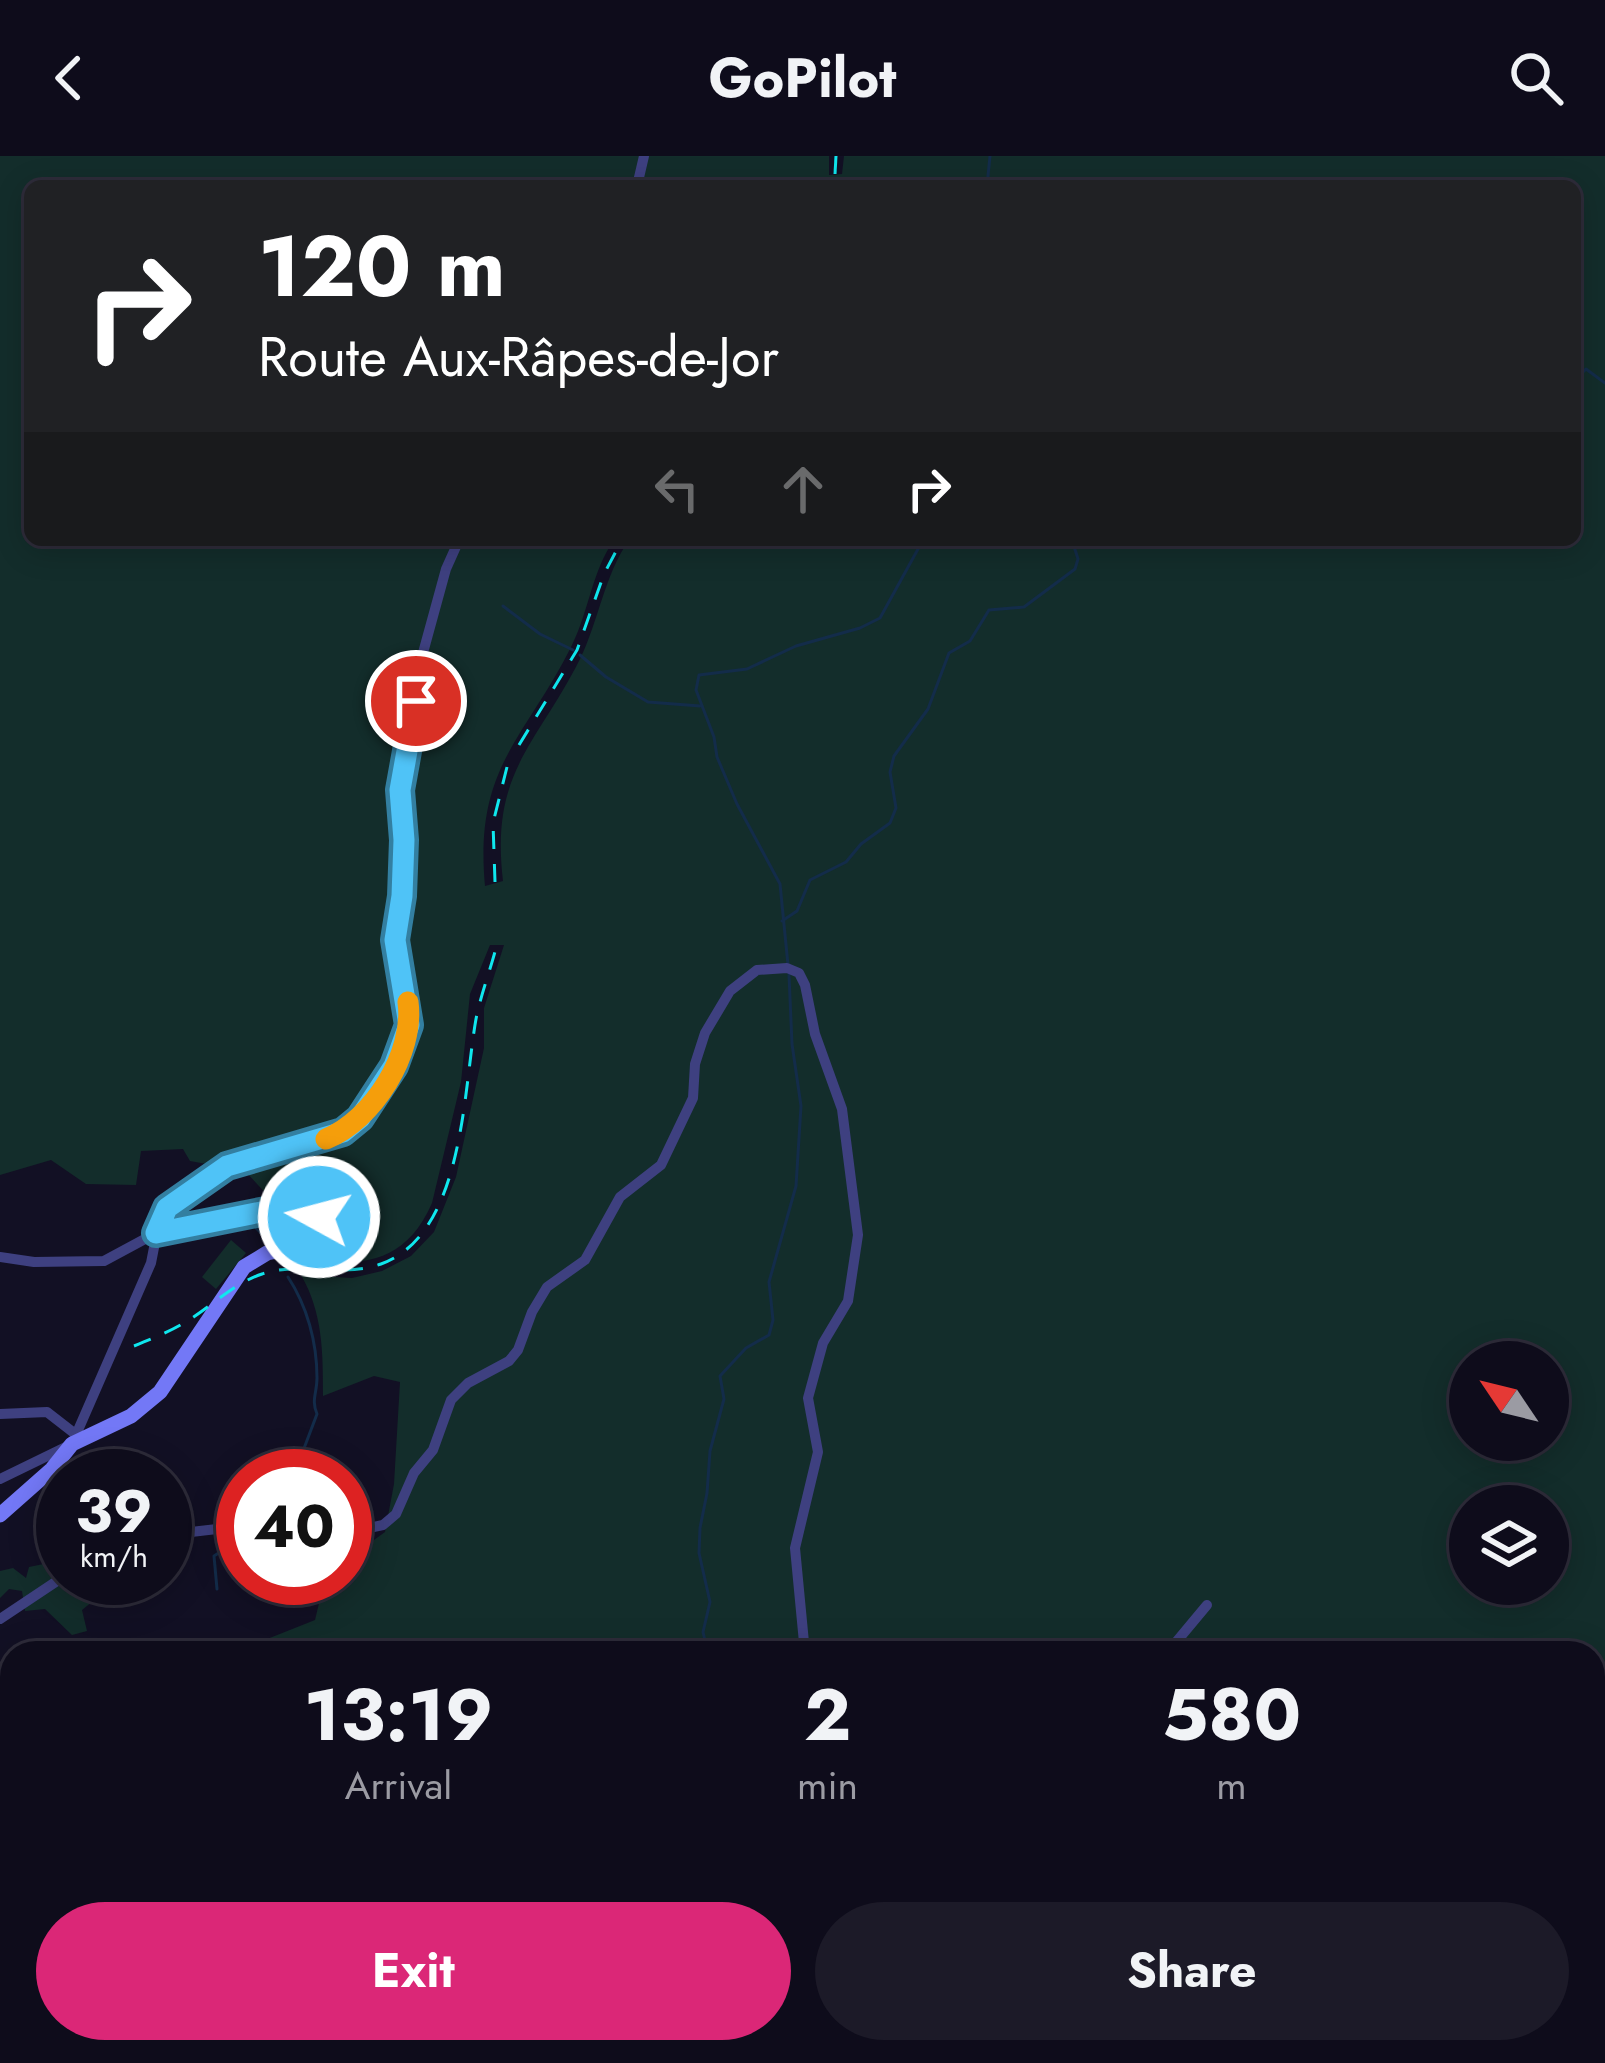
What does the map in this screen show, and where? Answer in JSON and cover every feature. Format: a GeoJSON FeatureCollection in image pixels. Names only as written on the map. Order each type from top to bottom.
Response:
{"type":"FeatureCollection","features":[{"type":"Feature","properties":{"kind":"street"},"geometry":{"type":"LineString","coordinates":[[0,1515],[52,1469],[73,1438],[151,1263],[167,1208],[227,1166],[343,1132],[360,1118],[394,1066],[406,1038],[409,1010],[395,940],[404,840],[400,790],[415,717],[418,671],[456,546]]}},
{"type":"Feature","properties":{"kind":"street"},"geometry":{"type":"LineString","coordinates":[[372,1527],[396,1514],[414,1473],[433,1450],[451,1400],[518,1350],[547,1287],[585,1260],[620,1198],[661,1165],[693,1098],[699,1049],[716,1013],[739,982],[765,968],[787,968],[799,973],[842,1109],[858,1235],[848,1300],[824,1343],[808,1398],[818,1453],[795,1548],[804,1641]]}},
{"type":"Feature","properties":{"kind":"street"},"geometry":{"type":"LineString","coordinates":[[0,1257],[34,1262],[104,1261],[156,1233],[296,1206],[315,1212],[322,1228],[312,1244],[267,1252],[244,1267],[168,1382],[131,1416],[73,1438],[0,1479]]}},
{"type":"Feature","properties":{"kind":"street"},"geometry":{"type":"LineString","coordinates":[[0,1414],[47,1412],[73,1438]]}},
{"type":"Feature","properties":{"kind":"street"},"geometry":{"type":"LineString","coordinates":[[0,1619],[36,1594]]}},
{"type":"Feature","properties":{"kind":"street"},"geometry":{"type":"LineString","coordinates":[[1177,1641],[1208,1605]]}},
{"type":"Feature","properties":{"kind":"green space"},"geometry":{"type":"Polygon","coordinates":[[[0,156],[829,156],[829,175],[842,174],[844,156],[1605,156],[1605,1641],[262,1641],[315,1620],[319,1605],[372,1605],[372,1541],[385,1532],[394,1484],[400,1382],[374,1376],[323,1396],[318,1319],[301,1275],[352,1278],[382,1271],[411,1256],[434,1232],[456,1177],[484,1048],[484,1008],[504,945],[490,945],[470,994],[461,1082],[432,1203],[406,1242],[390,1253],[353,1262],[287,1262],[316,1251],[330,1239],[332,1215],[308,1201],[273,1201],[245,1171],[190,1161],[183,1149],[141,1151],[136,1185],[86,1184],[51,1160],[0,1175],[0,156]]]}},
{"type":"Feature","properties":{"kind":"green space"},"geometry":{"type":"Polygon","coordinates":[[[231,1240],[246,1253],[216,1289],[202,1277],[231,1240]]]}},
{"type":"Feature","properties":{"kind":"green space"},"geometry":{"type":"Polygon","coordinates":[[[36,1566],[36,1605],[88,1605],[82,1610],[87,1631],[72,1635],[45,1609],[25,1611],[22,1591],[9,1589],[0,1598],[0,1571],[13,1568],[26,1578],[29,1567],[36,1566]]]}},
{"type":"Feature","properties":{"kind":"waterway"},"geometry":{"type":"LineString","coordinates":[[988,180],[990,156]]}},
{"type":"Feature","properties":{"kind":"waterway"},"geometry":{"type":"LineString","coordinates":[[1581,374],[1586,369],[1605,383]]}},
{"type":"Feature","properties":{"kind":"waterway"},"geometry":{"type":"LineString","coordinates":[[788,965],[780,884],[717,757],[696,690],[699,675],[747,669],[796,646],[880,618],[920,546]]}},
{"type":"Feature","properties":{"kind":"waterway"},"geometry":{"type":"LineString","coordinates":[[782,921],[797,911],[810,880],[846,862],[890,823],[896,808],[890,772],[894,756],[928,709],[949,653],[970,641],[989,610],[1024,607],[1075,569],[1074,546]]}},
{"type":"Feature","properties":{"kind":"waterway"},"geometry":{"type":"LineString","coordinates":[[503,606],[540,634],[573,650]]}},
{"type":"Feature","properties":{"kind":"waterway"},"geometry":{"type":"LineString","coordinates":[[580,655],[648,702],[700,706]]}},
{"type":"Feature","properties":{"kind":"waterway"},"geometry":{"type":"LineString","coordinates":[[705,1641],[710,1602],[699,1553],[700,1528],[710,1451],[724,1399],[720,1376],[746,1348],[769,1335],[773,1320],[769,1282],[796,1186],[801,1106],[789,975]]}},
{"type":"Feature","properties":{"kind":"waterway"},"geometry":{"type":"LineString","coordinates":[[252,1224],[262,1234]]}},
{"type":"Feature","properties":{"kind":"waterway"},"geometry":{"type":"LineString","coordinates":[[288,1277],[306,1312],[317,1365],[317,1414],[304,1449]]}},
{"type":"Feature","properties":{"kind":"waterway"},"geometry":{"type":"LineString","coordinates":[[216,1555],[216,1578]]}},
{"type":"Feature","properties":{"kind":"railway"},"geometry":{"type":"LineString","coordinates":[[835,174],[836,156]]}},
{"type":"Feature","properties":{"kind":"railway"},"geometry":{"type":"LineString","coordinates":[[519,745],[577,650],[619,546]]}},
{"type":"Feature","properties":{"kind":"railway"},"geometry":{"type":"LineString","coordinates":[[495,882],[493,823],[507,767]]}},
{"type":"Feature","properties":{"kind":"railway"},"geometry":{"type":"LineString","coordinates":[[134,1346],[178,1326],[262,1274],[366,1268],[408,1248],[429,1223],[455,1158],[476,1019],[496,948]]}},
{"type":"Feature","properties":{"kind":"slow traffic"},"geometry":{"type":"LineString","coordinates":[[326,1139],[352,1126],[386,1082],[406,1038],[408,1002]]}},
{"type":"Feature","properties":{"kind":"route"},"geometry":{"type":"LineString","coordinates":[[319,1217],[304,1207],[286,1207],[156,1233],[167,1208],[227,1166],[343,1132],[360,1118],[394,1066],[409,1025],[395,929],[402,896],[400,790],[416,701]]}}]}
